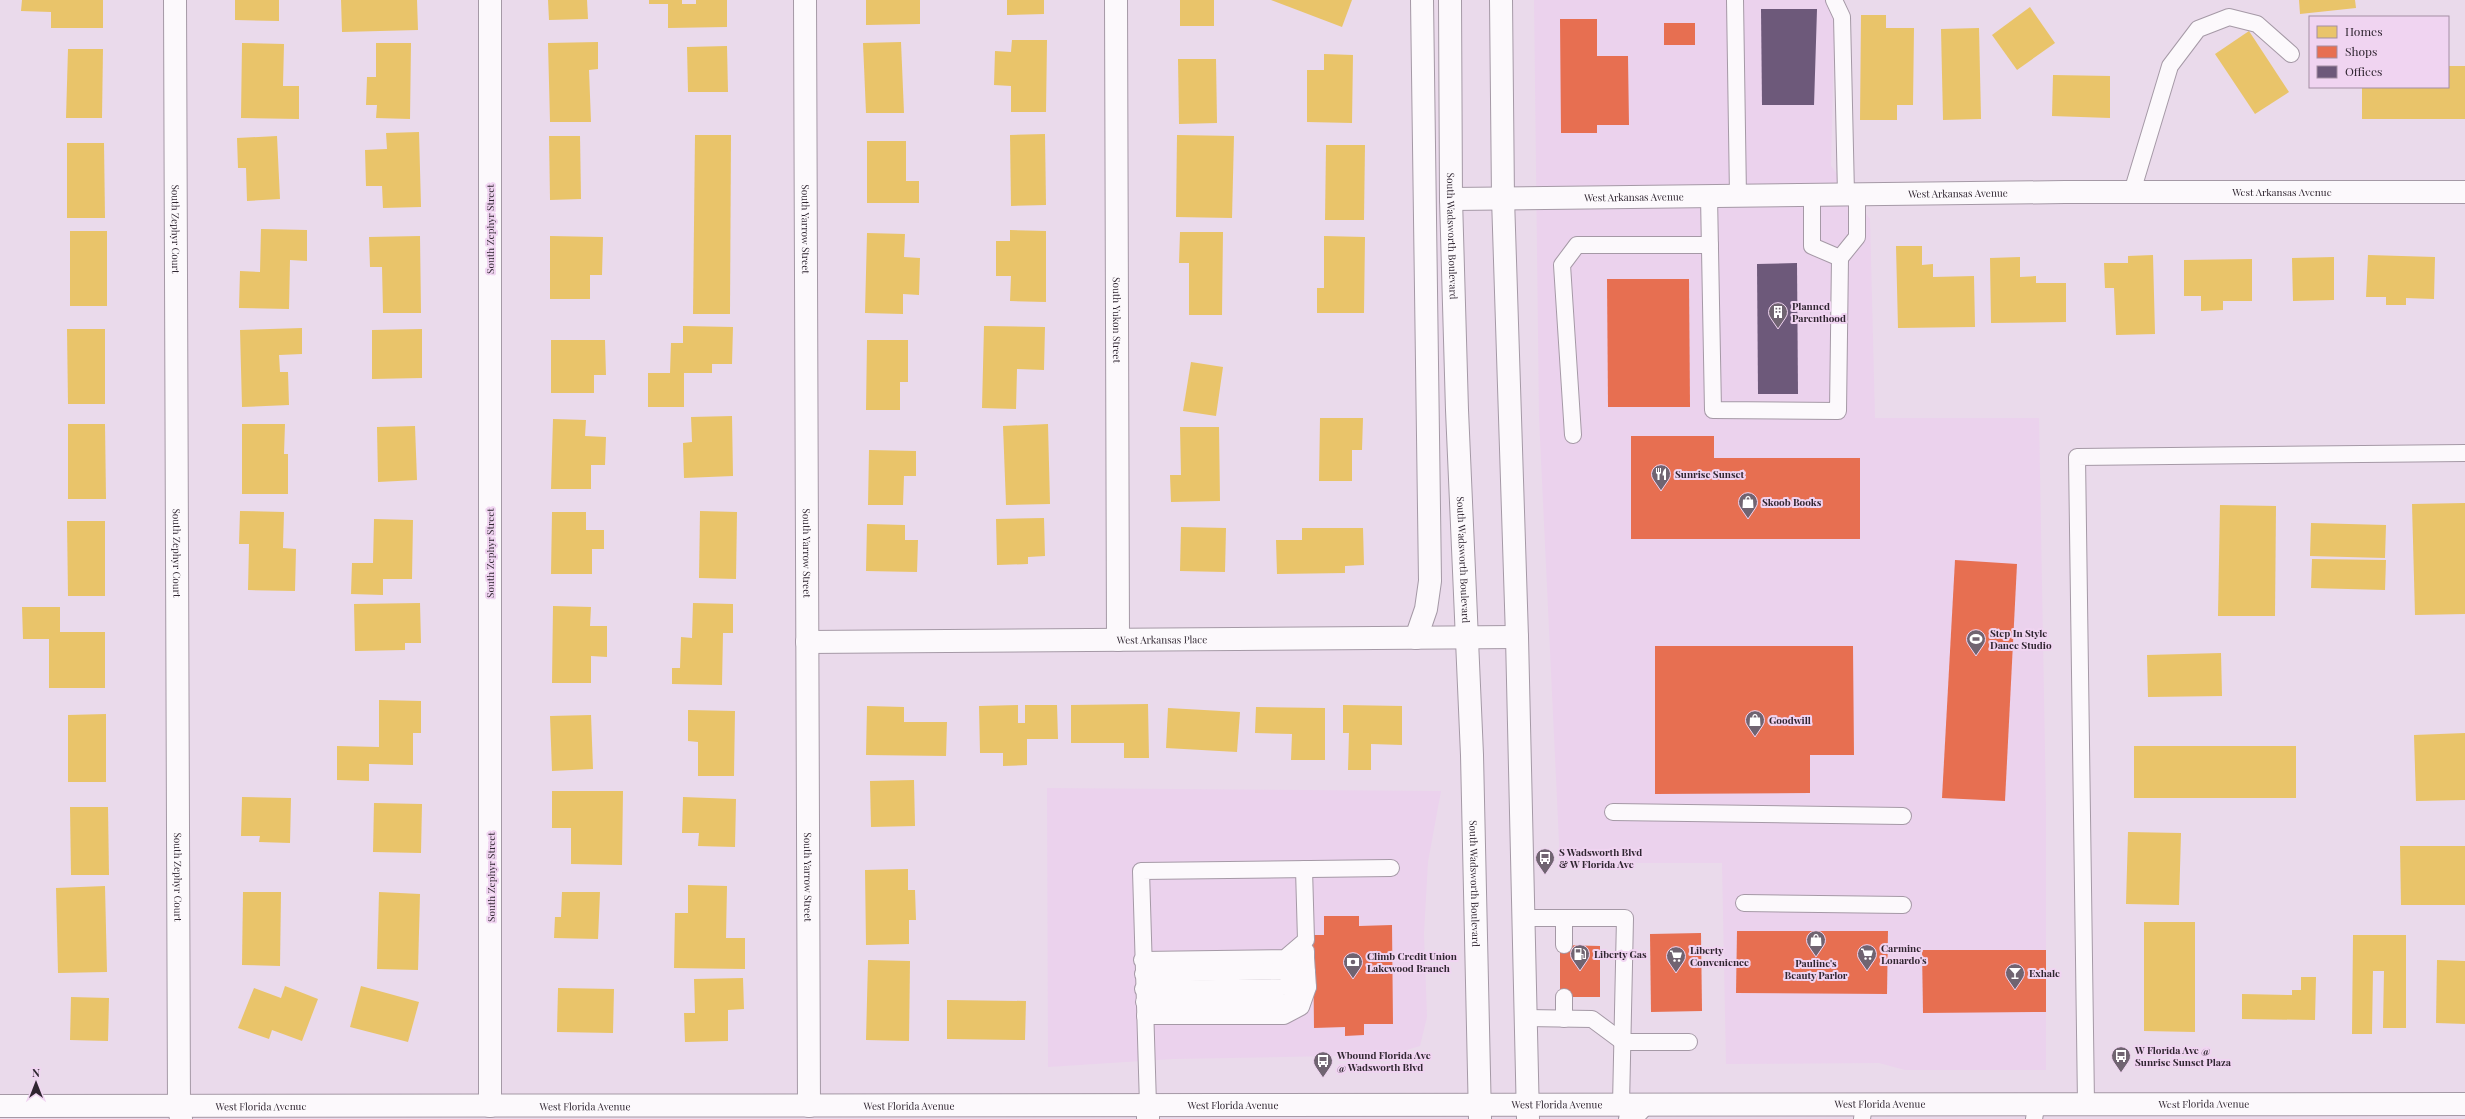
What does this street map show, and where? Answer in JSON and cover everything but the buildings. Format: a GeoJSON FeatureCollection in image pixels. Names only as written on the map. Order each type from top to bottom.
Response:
{"type":"FeatureCollection","features":[{"type":"Feature","properties":{"kind":"street","name":"South Zephyr Court"},"geometry":{"type":"LineString","coordinates":[[175,0],[180,1113]]}},
{"type":"Feature","properties":{"kind":"street","name":"South Zephyr Street"},"geometry":{"type":"LineString","coordinates":[[490,0],[490,1106]]}},
{"type":"Feature","properties":{"kind":"street","name":"South Yarrow Street"},"geometry":{"type":"LineString","coordinates":[[805,0],[808,1106]]}},
{"type":"Feature","properties":{"kind":"street","name":"South Yukon Street"},"geometry":{"type":"LineString","coordinates":[[1116,0],[1118,640]]}},
{"type":"Feature","properties":{"kind":"street"},"geometry":{"type":"LineString","coordinates":[[1416,638],[1426,609],[1430,581],[1422,0]]}},
{"type":"Feature","properties":{"kind":"street","name":"South Wadsworth Boulevard"},"geometry":{"type":"LineString","coordinates":[[1450,0],[1452,199],[1472,755],[1480,1111]]}},
{"type":"Feature","properties":{"kind":"street"},"geometry":{"type":"LineString","coordinates":[[1501,0],[1503,198],[1518,636],[1528,1112]]}},
{"type":"Feature","properties":{"kind":"street","name":"West Arkansas Avenue"},"geometry":{"type":"LineString","coordinates":[[1452,199],[1812,194],[2465,192]]}},
{"type":"Feature","properties":{"kind":"street","name":"West Arkansas Place"},"geometry":{"type":"LineString","coordinates":[[807,642],[1518,636]]}},
{"type":"Feature","properties":{"kind":"street","name":"West Florida Avenue"},"geometry":{"type":"LineString","coordinates":[[0,1106],[180,1113],[490,1106],[808,1106],[1148,1112],[1528,1112],[1631,1109],[1863,1112],[2036,1111],[2086,1103],[2465,1104]]}},
{"type":"Feature","properties":{"kind":"lane"},"geometry":{"type":"LineString","coordinates":[[1735,0],[1738,196]]}},
{"type":"Feature","properties":{"kind":"lane"},"geometry":{"type":"LineString","coordinates":[[1834,0],[1842,17]]}},
{"type":"Feature","properties":{"kind":"lane"},"geometry":{"type":"LineString","coordinates":[[1709,196],[1714,410],[1838,411],[1840,258],[1857,237],[1851,194],[1842,0]]}},
{"type":"Feature","properties":{"kind":"lane"},"geometry":{"type":"LineString","coordinates":[[2132,192],[2170,66],[2198,29],[2229,17],[2257,24],[2292,54]]}},
{"type":"Feature","properties":{"kind":"lane"},"geometry":{"type":"LineString","coordinates":[[1812,194],[1812,246],[1840,258]]}},
{"type":"Feature","properties":{"kind":"lane"},"geometry":{"type":"LineString","coordinates":[[1574,435],[1562,265],[1577,245],[1710,245]]}},
{"type":"Feature","properties":{"kind":"lane"},"geometry":{"type":"LineString","coordinates":[[2086,1103],[2077,457],[2465,453]]}},
{"type":"Feature","properties":{"kind":"lane"},"geometry":{"type":"LineString","coordinates":[[1613,812],[1903,816]]}},
{"type":"Feature","properties":{"kind":"lane"},"geometry":{"type":"LineString","coordinates":[[1148,1112],[1141,870],[1391,868]]}},
{"type":"Feature","properties":{"kind":"lane"},"geometry":{"type":"LineString","coordinates":[[1144,988],[1286,1002],[1307,972],[1304,869]]}},
{"type":"Feature","properties":{"kind":"lane"},"geometry":{"type":"LineString","coordinates":[[1744,903],[1903,905]]}},
{"type":"Feature","properties":{"kind":"lane"},"geometry":{"type":"LineString","coordinates":[[1524,918],[1625,918],[1623,1042],[1631,1109]]}},
{"type":"Feature","properties":{"kind":"lane"},"geometry":{"type":"LineString","coordinates":[[1564,918],[1564,945]]}},
{"type":"Feature","properties":{"kind":"lane"},"geometry":{"type":"LineString","coordinates":[[1144,988],[1285,958],[1306,940]]}},
{"type":"Feature","properties":{"kind":"lane"},"geometry":{"type":"LineString","coordinates":[[1144,988],[1289,971],[1307,972]]}},
{"type":"Feature","properties":{"kind":"lane"},"geometry":{"type":"LineString","coordinates":[[1564,997],[1564,1019]]}},
{"type":"Feature","properties":{"kind":"lane"},"geometry":{"type":"LineString","coordinates":[[1526,1018],[1592,1019],[1623,1042],[1689,1042]]}},
{"type":"Feature","properties":{"kind":"shaded area"},"geometry":{"type":"Polygon","coordinates":[[[1534,0],[1835,0],[1831,166],[1870,219],[1875,418],[2039,418],[2046,807],[2046,1070],[1905,1070],[1879,1063],[1726,1064],[1722,863],[1560,863],[1539,417],[1534,0]]]}},
{"type":"Feature","properties":{"kind":"shaded area"},"geometry":{"type":"Polygon","coordinates":[[[1047,788],[1441,791],[1428,862],[1424,934],[1427,1017],[1420,1046],[1389,1055],[1173,1059],[1048,1067],[1047,788]]]}},
{"type":"Feature","properties":{"kind":"place","name":"Planned Parenthood"},"geometry":{"type":"Point","coordinates":[1778,329]}},
{"type":"Feature","properties":{"kind":"place","name":"Sunrise Sunset"},"geometry":{"type":"Point","coordinates":[1661,491]}},
{"type":"Feature","properties":{"kind":"place","name":"Skoob Books"},"geometry":{"type":"Point","coordinates":[1748,519]}},
{"type":"Feature","properties":{"kind":"place","name":"Step In Style Dance Studio"},"geometry":{"type":"Point","coordinates":[1976,656]}},
{"type":"Feature","properties":{"kind":"place","name":"Goodwill"},"geometry":{"type":"Point","coordinates":[1755,737]}},
{"type":"Feature","properties":{"kind":"place","name":"S Wadsworth Blvd & W Florida Ave"},"geometry":{"type":"Point","coordinates":[1545,875]}},
{"type":"Feature","properties":{"kind":"place","name":"Pauline's Beauty Parlor"},"geometry":{"type":"Point","coordinates":[1816,957]}},
{"type":"Feature","properties":{"kind":"place","name":"Liberty Gas"},"geometry":{"type":"Point","coordinates":[1580,971]}},
{"type":"Feature","properties":{"kind":"place","name":"Carmine Lonardo's"},"geometry":{"type":"Point","coordinates":[1867,971]}},
{"type":"Feature","properties":{"kind":"place","name":"Liberty Convenience"},"geometry":{"type":"Point","coordinates":[1676,973]}},
{"type":"Feature","properties":{"kind":"place","name":"Climb Credit Union Lakewood Branch"},"geometry":{"type":"Point","coordinates":[1353,979]}},
{"type":"Feature","properties":{"kind":"place","name":"Exhale"},"geometry":{"type":"Point","coordinates":[2015,990]}},
{"type":"Feature","properties":{"kind":"place","name":"W Florida Ave @ Sunrise Sunset Plaza"},"geometry":{"type":"Point","coordinates":[2121,1073]}},
{"type":"Feature","properties":{"kind":"place","name":"Wbound Florida Ave @ Wadsworth Blvd"},"geometry":{"type":"Point","coordinates":[1323,1078]}}]}
